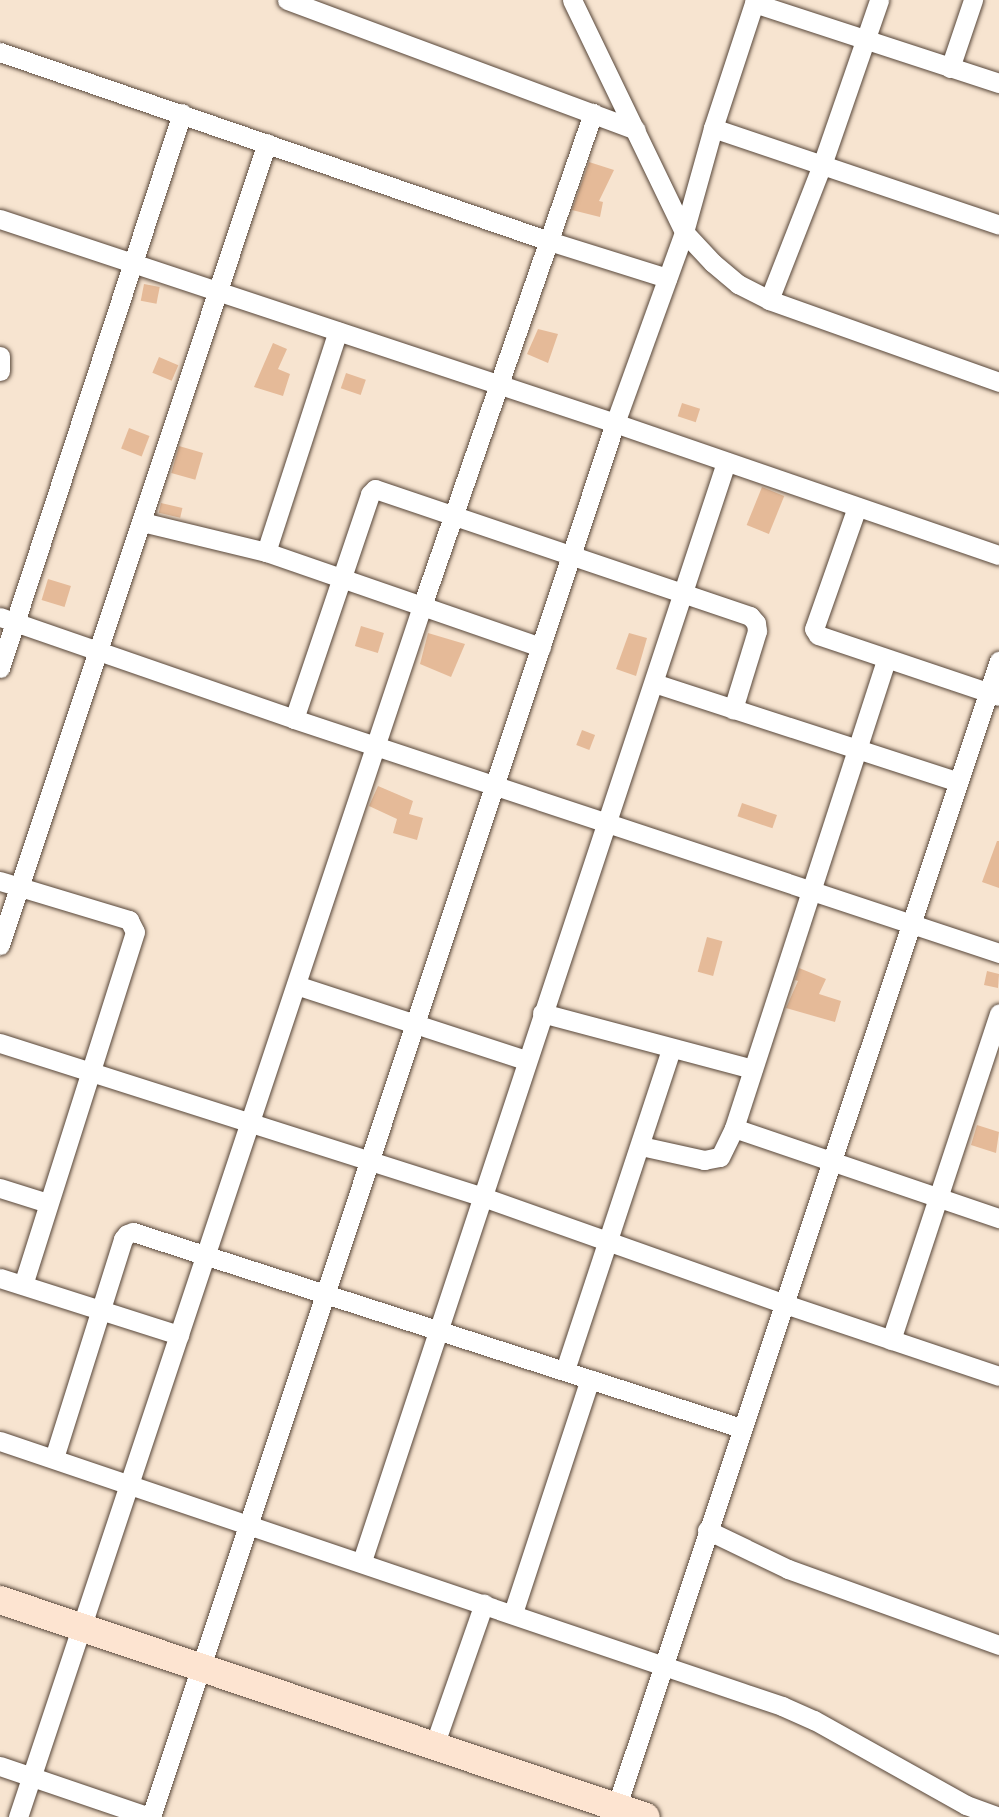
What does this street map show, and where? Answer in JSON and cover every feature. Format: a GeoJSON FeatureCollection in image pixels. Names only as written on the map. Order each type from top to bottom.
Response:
{"type":"FeatureCollection","features":[{"type":"Feature","properties":{"kind":"street"},"geometry":{"type":"LineString","coordinates":[[286,0],[636,130]]}},
{"type":"Feature","properties":{"kind":"street"},"geometry":{"type":"LineString","coordinates":[[572,0],[684,232],[713,263],[738,284],[769,300],[999,382]]}},
{"type":"Feature","properties":{"kind":"street"},"geometry":{"type":"LineString","coordinates":[[769,300],[822,164],[879,0]]}},
{"type":"Feature","properties":{"kind":"street"},"geometry":{"type":"LineString","coordinates":[[950,68],[973,0]]}},
{"type":"Feature","properties":{"kind":"street"},"geometry":{"type":"LineString","coordinates":[[0,1766],[151,1817],[570,556],[684,232],[712,128],[755,1],[865,41],[999,83]]}},
{"type":"Feature","properties":{"kind":"street"},"geometry":{"type":"LineString","coordinates":[[0,52],[549,241],[667,278]]}},
{"type":"Feature","properties":{"kind":"street"},"geometry":{"type":"LineString","coordinates":[[0,667],[8,620],[182,113]]}},
{"type":"Feature","properties":{"kind":"street"},"geometry":{"type":"LineString","coordinates":[[18,1817],[375,745],[593,113]]}},
{"type":"Feature","properties":{"kind":"street"},"geometry":{"type":"LineString","coordinates":[[712,128],[999,225]]}},
{"type":"Feature","properties":{"kind":"street"},"geometry":{"type":"LineString","coordinates":[[0,944],[267,143]]}},
{"type":"Feature","properties":{"kind":"street"},"geometry":{"type":"LineString","coordinates":[[0,219],[615,423],[999,555]]}},
{"type":"Feature","properties":{"kind":"street"},"geometry":{"type":"LineString","coordinates":[[266,552],[338,331]]}},
{"type":"Feature","properties":{"kind":"street"},"geometry":{"type":"LineString","coordinates":[[0,356],[0,371]]}},
{"type":"Feature","properties":{"kind":"street"},"geometry":{"type":"LineString","coordinates":[[362,1561],[525,1060],[607,823],[726,462]]}},
{"type":"Feature","properties":{"kind":"street"},"geometry":{"type":"LineString","coordinates":[[294,719],[370,494],[375,489],[750,616],[756,622],[757,631],[733,709]]}},
{"type":"Feature","properties":{"kind":"street"},"geometry":{"type":"LineString","coordinates":[[857,507],[814,629],[818,635],[994,695]]}},
{"type":"Feature","properties":{"kind":"street"},"geometry":{"type":"LineString","coordinates":[[142,522],[266,552],[541,647]]}},
{"type":"Feature","properties":{"kind":"street"},"geometry":{"type":"LineString","coordinates":[[8,620],[294,719],[999,953]]}},
{"type":"Feature","properties":{"kind":"street"},"geometry":{"type":"LineString","coordinates":[[641,1146],[714,1161],[720,1157],[734,1128],[886,659]]}},
{"type":"Feature","properties":{"kind":"street"},"geometry":{"type":"LineString","coordinates":[[615,1812],[782,1303],[958,782],[994,695],[999,661]]}},
{"type":"Feature","properties":{"kind":"street"},"geometry":{"type":"LineString","coordinates":[[654,683],[958,782]]}},
{"type":"Feature","properties":{"kind":"street"},"geometry":{"type":"LineString","coordinates":[[0,881],[129,920],[134,925],[135,932],[23,1285]]}},
{"type":"Feature","properties":{"kind":"street"},"geometry":{"type":"LineString","coordinates":[[296,985],[525,1060]]}},
{"type":"Feature","properties":{"kind":"street"},"geometry":{"type":"LineString","coordinates":[[542,1013],[753,1069]]}},
{"type":"Feature","properties":{"kind":"street"},"geometry":{"type":"LineString","coordinates":[[891,1339],[999,1013]]}},
{"type":"Feature","properties":{"kind":"street"},"geometry":{"type":"LineString","coordinates":[[0,1044],[480,1196],[782,1303],[999,1376]]}},
{"type":"Feature","properties":{"kind":"street"},"geometry":{"type":"LineString","coordinates":[[565,1370],[671,1049]]}},
{"type":"Feature","properties":{"kind":"street"},"geometry":{"type":"LineString","coordinates":[[734,1128],[999,1218]]}},
{"type":"Feature","properties":{"kind":"street"},"geometry":{"type":"LineString","coordinates":[[0,1188],[48,1203]]}},
{"type":"Feature","properties":{"kind":"street"},"geometry":{"type":"LineString","coordinates":[[54,1458],[99,1311],[127,1234],[134,1232],[741,1428]]}},
{"type":"Feature","properties":{"kind":"street"},"geometry":{"type":"LineString","coordinates":[[0,1278],[179,1335]]}},
{"type":"Feature","properties":{"kind":"street"},"geometry":{"type":"LineString","coordinates":[[513,1613],[590,1379]]}},
{"type":"Feature","properties":{"kind":"street"},"geometry":{"type":"LineString","coordinates":[[0,1441],[250,1523],[782,1706],[814,1720],[966,1805],[999,1817]]}},
{"type":"Feature","properties":{"kind":"street"},"geometry":{"type":"LineString","coordinates":[[707,1530],[788,1569],[999,1645]]}},
{"type":"Feature","properties":{"kind":"street"},"geometry":{"type":"LineString","coordinates":[[0,1600],[434,1746],[615,1812],[646,1817]]}},
{"type":"Feature","properties":{"kind":"street"},"geometry":{"type":"LineString","coordinates":[[434,1746],[484,1603]]}},
{"type":"Feature","properties":{"kind":"building"},"geometry":{"type":"Polygon","coordinates":[[[589,162],[614,170],[599,201],[603,202],[600,217],[572,210],[589,162]]]}},
{"type":"Feature","properties":{"kind":"building"},"geometry":{"type":"Polygon","coordinates":[[[144,284],[160,287],[156,304],[141,301],[144,284]]]}},
{"type":"Feature","properties":{"kind":"building"},"geometry":{"type":"Polygon","coordinates":[[[538,329],[558,334],[548,363],[527,354],[538,329]]]}},
{"type":"Feature","properties":{"kind":"building"},"geometry":{"type":"Polygon","coordinates":[[[273,343],[287,349],[278,369],[290,374],[283,396],[254,387],[273,343]]]}},
{"type":"Feature","properties":{"kind":"building"},"geometry":{"type":"Polygon","coordinates":[[[159,357],[178,365],[172,381],[152,373],[159,357]]]}},
{"type":"Feature","properties":{"kind":"building"},"geometry":{"type":"Polygon","coordinates":[[[346,373],[366,380],[361,395],[341,388],[346,373]]]}},
{"type":"Feature","properties":{"kind":"building"},"geometry":{"type":"Polygon","coordinates":[[[682,403],[700,409],[696,422],[678,416],[682,403]]]}},
{"type":"Feature","properties":{"kind":"building"},"geometry":{"type":"Polygon","coordinates":[[[129,428],[150,436],[142,456],[121,449],[129,428]]]}},
{"type":"Feature","properties":{"kind":"building"},"geometry":{"type":"Polygon","coordinates":[[[179,446],[203,453],[195,480],[171,473],[179,446]]]}},
{"type":"Feature","properties":{"kind":"building"},"geometry":{"type":"Polygon","coordinates":[[[762,487],[784,496],[769,534],[747,525],[762,487]]]}},
{"type":"Feature","properties":{"kind":"building"},"geometry":{"type":"Polygon","coordinates":[[[161,503],[182,508],[180,518],[159,513],[161,503]]]}},
{"type":"Feature","properties":{"kind":"building"},"geometry":{"type":"Polygon","coordinates":[[[48,579],[71,586],[65,607],[42,600],[48,579]]]}},
{"type":"Feature","properties":{"kind":"building"},"geometry":{"type":"Polygon","coordinates":[[[361,626],[384,633],[378,653],[355,646],[361,626]]]}},
{"type":"Feature","properties":{"kind":"building"},"geometry":{"type":"Polygon","coordinates":[[[428,633],[465,644],[451,677],[420,664],[428,633]]]}},
{"type":"Feature","properties":{"kind":"building"},"geometry":{"type":"Polygon","coordinates":[[[629,633],[647,638],[636,676],[616,669],[629,633]]]}},
{"type":"Feature","properties":{"kind":"building"},"geometry":{"type":"Polygon","coordinates":[[[582,730],[595,735],[589,750],[576,745],[582,730]]]}},
{"type":"Feature","properties":{"kind":"building"},"geometry":{"type":"Polygon","coordinates":[[[378,786],[413,801],[409,814],[423,818],[417,840],[393,833],[397,819],[369,806],[378,786]]]}},
{"type":"Feature","properties":{"kind":"building"},"geometry":{"type":"Polygon","coordinates":[[[742,803],[777,815],[772,828],[737,816],[742,803]]]}},
{"type":"Feature","properties":{"kind":"building"},"geometry":{"type":"Polygon","coordinates":[[[999,841],[999,888],[982,882],[999,841]]]}},
{"type":"Feature","properties":{"kind":"building"},"geometry":{"type":"Polygon","coordinates":[[[707,937],[722,941],[713,976],[698,972],[707,937]]]}},
{"type":"Feature","properties":{"kind":"building"},"geometry":{"type":"Polygon","coordinates":[[[799,968],[826,979],[819,994],[841,1001],[835,1022],[786,1008],[798,981],[795,980],[799,968]]]}},
{"type":"Feature","properties":{"kind":"building"},"geometry":{"type":"Polygon","coordinates":[[[987,971],[999,974],[998,988],[984,985],[987,971]]]}},
{"type":"Feature","properties":{"kind":"building"},"geometry":{"type":"Polygon","coordinates":[[[977,1125],[999,1132],[996,1153],[971,1145],[977,1125]]]}}]}
